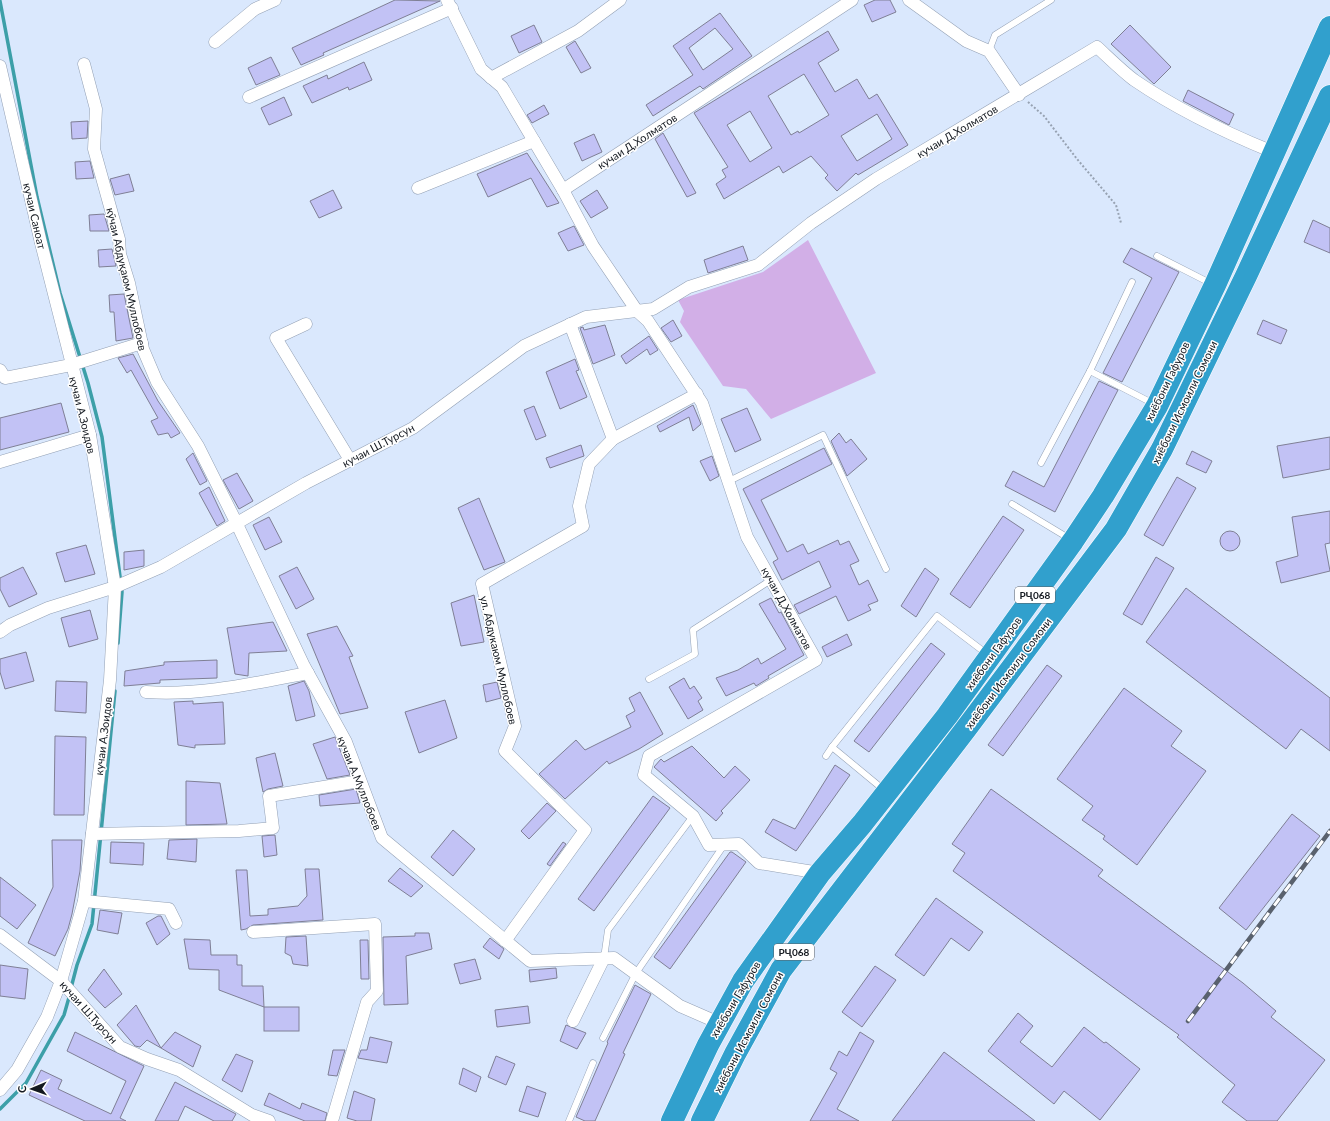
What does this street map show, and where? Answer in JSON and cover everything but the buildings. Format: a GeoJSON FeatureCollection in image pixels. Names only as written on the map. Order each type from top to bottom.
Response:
{"type":"FeatureCollection","features":[{"type":"Feature","properties":{"kind":"highway","name":"хиёбони Гафуров"},"geometry":{"type":"LineString","coordinates":[[672,1121],[719,1023],[743,981],[820,873],[947,716],[1074,541],[1103,496],[1157,406],[1204,305],[1215,285],[1330,27]]}},
{"type":"Feature","properties":{"kind":"highway","name":"хиёбони Исмоили Сомони"},"geometry":{"type":"LineString","coordinates":[[702,1121],[735,1054],[780,970],[966,730],[1116,529],[1162,449],[1330,96]]}},
{"type":"Feature","properties":{"kind":"highway"},"geometry":{"type":"LineString","coordinates":[[1204,305],[1227,315]]}},
{"type":"Feature","properties":{"kind":"highway"},"geometry":{"type":"LineString","coordinates":[[947,716],[966,730]]}},
{"type":"Feature","properties":{"kind":"street"},"geometry":{"type":"LineString","coordinates":[[215,42],[253,5],[275,0]]}},
{"type":"Feature","properties":{"kind":"street"},"geometry":{"type":"LineString","coordinates":[[491,78],[578,31],[620,0]]}},
{"type":"Feature","properties":{"kind":"street","name":"кучаи Д,Холматов"},"geometry":{"type":"LineString","coordinates":[[563,190],[852,0]]}},
{"type":"Feature","properties":{"kind":"street"},"geometry":{"type":"LineString","coordinates":[[909,0],[966,41],[989,51],[1019,95]]}},
{"type":"Feature","properties":{"kind":"street"},"geometry":{"type":"LineString","coordinates":[[249,97],[450,4]]}},
{"type":"Feature","properties":{"kind":"street","name":"кучаи Д,Холматов"},"geometry":{"type":"LineString","coordinates":[[450,4],[481,69],[502,88],[563,190],[593,246],[638,310],[648,321],[702,403],[747,537],[816,660],[649,756],[644,775],[692,816]]}},
{"type":"Feature","properties":{"kind":"street","name":"кучаи Д,Холматов"},"geometry":{"type":"LineString","coordinates":[[638,310],[653,309],[689,287],[758,265],[811,223],[876,180],[1097,47],[1133,79],[1177,108],[1273,152]]}},
{"type":"Feature","properties":{"kind":"street","name":"кӯчаи Абдуқаюм Муллобоев"},"geometry":{"type":"LineString","coordinates":[[84,64],[96,109],[94,148],[119,239],[120,254],[130,283],[142,343],[156,382],[198,446],[236,522]]}},
{"type":"Feature","properties":{"kind":"street","name":"кучаи Саноат"},"geometry":{"type":"LineString","coordinates":[[0,66],[41,243],[78,363]]}},
{"type":"Feature","properties":{"kind":"street"},"geometry":{"type":"LineString","coordinates":[[418,188],[534,141]]}},
{"type":"Feature","properties":{"kind":"street","name":"кучаи Ш.Турсун"},"geometry":{"type":"LineString","coordinates":[[0,632],[10,625],[48,608],[119,585],[161,567],[236,522],[350,460],[413,428],[524,346],[586,317],[638,310]]}},
{"type":"Feature","properties":{"kind":"street"},"geometry":{"type":"LineString","coordinates":[[306,324],[276,338],[350,460]]}},
{"type":"Feature","properties":{"kind":"street"},"geometry":{"type":"LineString","coordinates":[[570,324],[613,439],[696,394]]}},
{"type":"Feature","properties":{"kind":"street"},"geometry":{"type":"LineString","coordinates":[[0,370],[5,378],[78,363],[142,343]]}},
{"type":"Feature","properties":{"kind":"street","name":"кучаи А.Зоидов"},"geometry":{"type":"LineString","coordinates":[[0,1090],[17,1070],[47,1017],[67,988],[97,834],[119,585],[90,435],[78,363]]}},
{"type":"Feature","properties":{"kind":"street"},"geometry":{"type":"LineString","coordinates":[[0,462],[90,435]]}},
{"type":"Feature","properties":{"kind":"street","name":"ул. Абдукаюм Муллобоев"},"geometry":{"type":"LineString","coordinates":[[505,941],[585,830],[506,751],[515,726],[482,584],[583,526],[579,506],[589,464],[613,439]]}},
{"type":"Feature","properties":{"kind":"street","name":"кучаи А.Муллобоев"},"geometry":{"type":"LineString","coordinates":[[236,522],[308,673],[346,742],[382,838],[530,961],[609,958]]}},
{"type":"Feature","properties":{"kind":"street"},"geometry":{"type":"LineString","coordinates":[[146,692],[175,694],[234,686],[308,673]]}},
{"type":"Feature","properties":{"kind":"street"},"geometry":{"type":"LineString","coordinates":[[97,834],[240,831],[273,828],[269,796],[360,781]]}},
{"type":"Feature","properties":{"kind":"street"},"geometry":{"type":"LineString","coordinates":[[692,816],[710,845],[739,844],[759,863],[820,873]]}},
{"type":"Feature","properties":{"kind":"street"},"geometry":{"type":"LineString","coordinates":[[84,901],[169,909],[176,923]]}},
{"type":"Feature","properties":{"kind":"street"},"geometry":{"type":"LineString","coordinates":[[253,932],[374,924],[377,991],[367,1002],[332,1121]]}},
{"type":"Feature","properties":{"kind":"street","name":"кучаи Ш.Турсун"},"geometry":{"type":"LineString","coordinates":[[0,935],[67,988],[120,1047],[147,1060],[179,1070],[252,1115],[269,1121]]}},
{"type":"Feature","properties":{"kind":"street"},"geometry":{"type":"LineString","coordinates":[[573,1021],[609,958],[636,973],[680,1006],[719,1023]]}},
{"type":"Feature","properties":{"kind":"lane"},"geometry":{"type":"LineString","coordinates":[[989,51],[995,35],[1051,0]]}},
{"type":"Feature","properties":{"kind":"lane"},"geometry":{"type":"LineString","coordinates":[[1157,256],[1215,285]]}},
{"type":"Feature","properties":{"kind":"lane"},"geometry":{"type":"LineString","coordinates":[[1041,463],[1090,371],[1132,282]]}},
{"type":"Feature","properties":{"kind":"lane"},"geometry":{"type":"LineString","coordinates":[[1090,371],[1157,406]]}},
{"type":"Feature","properties":{"kind":"lane"},"geometry":{"type":"LineString","coordinates":[[728,481],[823,435],[886,569]]}},
{"type":"Feature","properties":{"kind":"lane"},"geometry":{"type":"LineString","coordinates":[[1012,504],[1074,541]]}},
{"type":"Feature","properties":{"kind":"lane"},"geometry":{"type":"LineString","coordinates":[[649,679],[695,654],[693,630],[771,580]]}},
{"type":"Feature","properties":{"kind":"lane"},"geometry":{"type":"LineString","coordinates":[[826,756],[937,616],[990,657]]}},
{"type":"Feature","properties":{"kind":"lane"},"geometry":{"type":"LineString","coordinates":[[832,747],[887,792]]}},
{"type":"Feature","properties":{"kind":"lane"},"geometry":{"type":"LineString","coordinates":[[609,958],[608,930],[692,816]]}},
{"type":"Feature","properties":{"kind":"lane"},"geometry":{"type":"LineString","coordinates":[[603,1038],[636,973],[724,845]]}},
{"type":"Feature","properties":{"kind":"lane"},"geometry":{"type":"LineString","coordinates":[[569,1121],[594,1063]]}},
{"type":"Feature","properties":{"kind":"path"},"geometry":{"type":"LineString","coordinates":[[1019,95],[1044,116],[1077,159],[1116,205],[1121,223]]}},
{"type":"Feature","properties":{"kind":"shaded area"},"geometry":{"type":"Polygon","coordinates":[[[808,240],[876,373],[771,419],[746,389],[723,386],[680,322],[684,311],[678,300],[763,272],[808,240]]]}},
{"type":"Feature","properties":{"kind":"waterway"},"geometry":{"type":"LineString","coordinates":[[0,1],[37,197],[60,293],[88,383],[102,437],[122,592],[118,643]]}},
{"type":"Feature","properties":{"kind":"waterway"},"geometry":{"type":"LineString","coordinates":[[71,988],[77,965],[92,924],[115,691]]}},
{"type":"Feature","properties":{"kind":"waterway"},"geometry":{"type":"LineString","coordinates":[[0,1109],[26,1083],[64,1015],[70,994]]}},
{"type":"Feature","properties":{"kind":"railway"},"geometry":{"type":"LineString","coordinates":[[1188,1021],[1330,831]]}}]}
